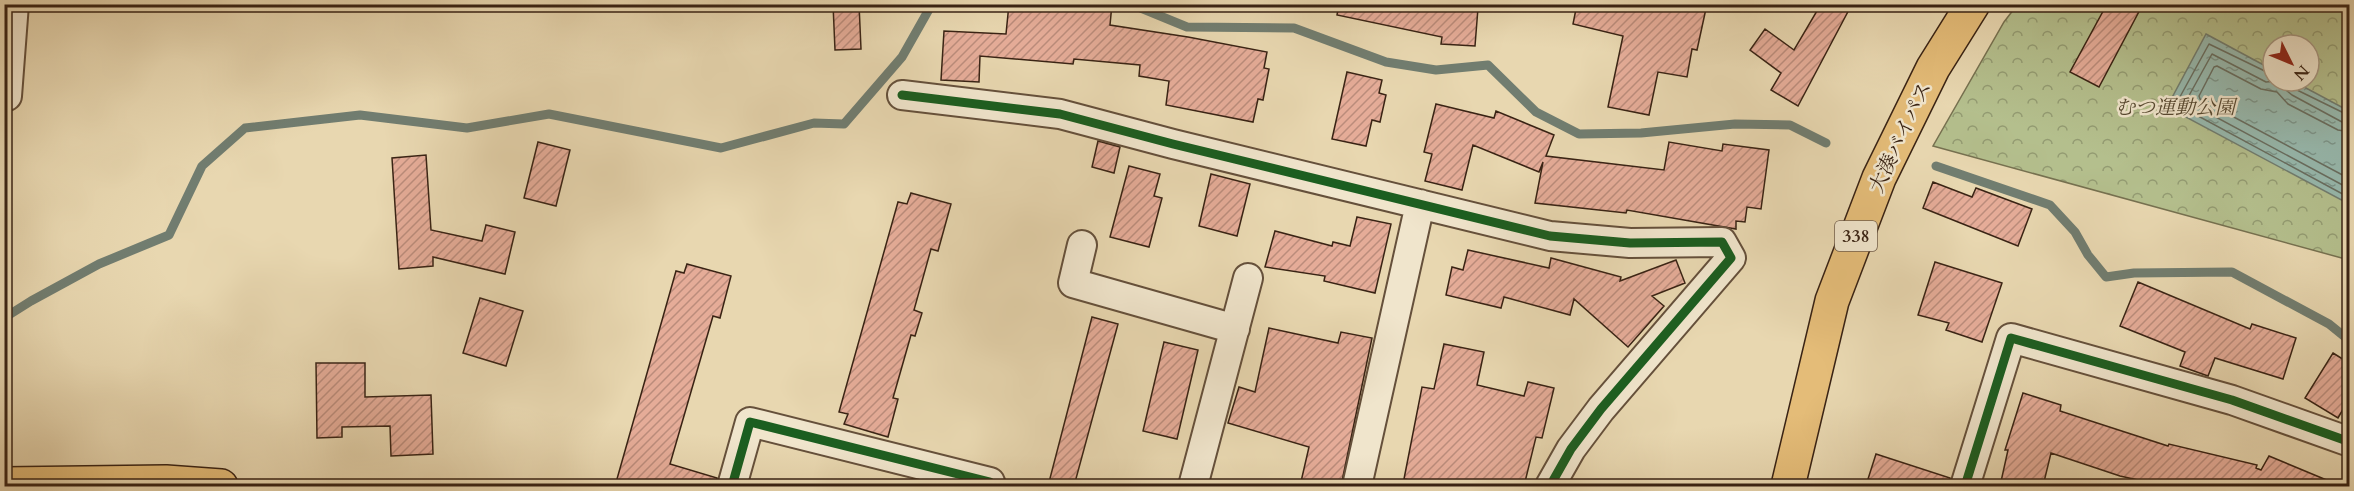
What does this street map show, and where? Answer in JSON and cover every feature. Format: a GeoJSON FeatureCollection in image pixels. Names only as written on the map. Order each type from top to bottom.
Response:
{"type":"FeatureCollection","features":[{"type":"Feature","properties":{"kind":"main road","name":"大湊バイパス"},"geometry":{"type":"LineString","coordinates":[[1788,486],[1832,301],[1879,177],[1933,68],[1973,4]]}},
{"type":"Feature","properties":{"kind":"main road"},"geometry":{"type":"LineString","coordinates":[[4,484],[166,482],[221,486]]}},
{"type":"Feature","properties":{"kind":"street"},"geometry":{"type":"LineString","coordinates":[[4,96],[7,96],[14,4]]}},
{"type":"Feature","properties":{"kind":"street"},"geometry":{"type":"LineString","coordinates":[[902,94],[1060,114],[1173,144],[1550,236],[1630,243],[1722,242],[1731,258],[1601,409],[1571,449],[1550,486]]}},
{"type":"Feature","properties":{"kind":"street"},"geometry":{"type":"LineString","coordinates":[[1357,486],[1420,204]]}},
{"type":"Feature","properties":{"kind":"street"},"geometry":{"type":"LineString","coordinates":[[1082,245],[1073,283],[1235,329]]}},
{"type":"Feature","properties":{"kind":"street"},"geometry":{"type":"LineString","coordinates":[[1193,486],[1248,278]]}},
{"type":"Feature","properties":{"kind":"street"},"geometry":{"type":"LineString","coordinates":[[1965,486],[2011,338],[2232,400],[2349,442]]}},
{"type":"Feature","properties":{"kind":"street"},"geometry":{"type":"LineString","coordinates":[[732,486],[750,422],[990,482],[989,486]]}},
{"type":"Feature","properties":{"kind":"green space","name":"むつ運動公園"},"geometry":{"type":"Polygon","coordinates":[[[2017,5],[2349,5],[2349,260],[1933,146],[2004,22],[2017,5]]]}},
{"type":"Feature","properties":{"kind":"water"},"geometry":{"type":"Polygon","coordinates":[[[2206,34],[2261,64],[2261,93],[2315,93],[2349,111],[2349,204],[2167,107],[2206,34]]]}},
{"type":"Feature","properties":{"kind":"building"},"geometry":{"type":"Polygon","coordinates":[[[833,4],[859,4],[861,49],[835,50],[833,4]]]}},
{"type":"Feature","properties":{"kind":"building"},"geometry":{"type":"Polygon","coordinates":[[[1009,4],[1112,4],[1110,25],[1267,52],[1264,68],[1269,69],[1263,100],[1258,99],[1253,122],[1166,105],[1169,81],[1139,76],[1140,65],[1074,59],[1073,64],[980,56],[979,82],[941,80],[944,31],[1006,34],[1009,4]]]}},
{"type":"Feature","properties":{"kind":"building"},"geometry":{"type":"Polygon","coordinates":[[[1339,4],[1432,4],[1478,8],[1475,46],[1441,44],[1442,37],[1337,15],[1339,4]]]}},
{"type":"Feature","properties":{"kind":"building"},"geometry":{"type":"Polygon","coordinates":[[[1577,4],[1707,4],[1697,50],[1692,49],[1687,77],[1658,72],[1649,115],[1608,107],[1623,36],[1573,24],[1577,4]]]}},
{"type":"Feature","properties":{"kind":"building"},"geometry":{"type":"Polygon","coordinates":[[[1821,4],[1852,4],[1798,106],[1771,90],[1781,73],[1750,50],[1765,29],[1794,50],[1821,4]]]}},
{"type":"Feature","properties":{"kind":"building"},"geometry":{"type":"Polygon","coordinates":[[[2107,4],[2143,4],[2099,87],[2070,72],[2107,4]]]}},
{"type":"Feature","properties":{"kind":"building"},"geometry":{"type":"Polygon","coordinates":[[[1347,72],[1382,80],[1379,93],[1386,95],[1380,122],[1372,120],[1366,146],[1332,139],[1347,72]]]}},
{"type":"Feature","properties":{"kind":"building"},"geometry":{"type":"Polygon","coordinates":[[[1436,104],[1494,118],[1496,111],[1554,135],[1546,156],[1664,170],[1669,142],[1722,151],[1723,144],[1769,150],[1761,209],[1747,207],[1745,222],[1736,221],[1736,229],[1627,210],[1626,213],[1535,203],[1543,162],[1539,172],[1473,145],[1462,190],[1425,181],[1432,154],[1424,152],[1436,104]]]}},
{"type":"Feature","properties":{"kind":"building"},"geometry":{"type":"Polygon","coordinates":[[[1098,141],[1120,147],[1114,173],[1092,167],[1098,141]]]}},
{"type":"Feature","properties":{"kind":"building"},"geometry":{"type":"Polygon","coordinates":[[[538,142],[570,150],[556,206],[524,198],[538,142]]]}},
{"type":"Feature","properties":{"kind":"building"},"geometry":{"type":"Polygon","coordinates":[[[426,155],[431,230],[482,241],[486,225],[515,232],[505,274],[433,257],[433,266],[399,269],[392,158],[426,155]]]}},
{"type":"Feature","properties":{"kind":"building"},"geometry":{"type":"Polygon","coordinates":[[[1129,166],[1160,174],[1154,196],[1162,198],[1149,247],[1110,237],[1129,166]]]}},
{"type":"Feature","properties":{"kind":"building"},"geometry":{"type":"Polygon","coordinates":[[[1211,174],[1250,184],[1237,236],[1199,226],[1211,174]]]}},
{"type":"Feature","properties":{"kind":"building"},"geometry":{"type":"Polygon","coordinates":[[[1933,182],[1972,197],[1976,188],[2032,209],[2018,246],[1923,208],[1933,182]]]}},
{"type":"Feature","properties":{"kind":"building"},"geometry":{"type":"Polygon","coordinates":[[[911,193],[951,204],[938,251],[931,249],[914,310],[922,313],[915,336],[911,335],[893,398],[898,399],[888,437],[844,424],[848,414],[839,412],[898,202],[907,204],[911,193]]]}},
{"type":"Feature","properties":{"kind":"building"},"geometry":{"type":"Polygon","coordinates":[[[1357,217],[1391,224],[1375,293],[1324,281],[1325,276],[1265,267],[1275,231],[1332,246],[1333,242],[1350,246],[1357,217]]]}},
{"type":"Feature","properties":{"kind":"building"},"geometry":{"type":"Polygon","coordinates":[[[1468,250],[1549,268],[1551,258],[1621,277],[1620,281],[1676,260],[1685,283],[1652,296],[1664,306],[1628,347],[1574,299],[1570,315],[1504,297],[1501,308],[1446,295],[1452,267],[1463,270],[1468,250]]]}},
{"type":"Feature","properties":{"kind":"building"},"geometry":{"type":"Polygon","coordinates":[[[1935,262],[2002,283],[1982,342],[1946,330],[1949,323],[1918,315],[1935,262]]]}},
{"type":"Feature","properties":{"kind":"building"},"geometry":{"type":"Polygon","coordinates":[[[687,264],[731,276],[720,318],[713,316],[670,464],[717,478],[716,486],[615,486],[676,271],[684,273],[687,264]]]}},
{"type":"Feature","properties":{"kind":"building"},"geometry":{"type":"Polygon","coordinates":[[[2138,282],[2250,329],[2252,324],[2296,338],[2283,379],[2215,358],[2208,376],[2180,366],[2185,352],[2120,326],[2138,282]]]}},
{"type":"Feature","properties":{"kind":"building"},"geometry":{"type":"Polygon","coordinates":[[[480,298],[523,311],[506,366],[463,353],[480,298]]]}},
{"type":"Feature","properties":{"kind":"building"},"geometry":{"type":"Polygon","coordinates":[[[1092,317],[1118,324],[1074,486],[1048,486],[1092,317]]]}},
{"type":"Feature","properties":{"kind":"building"},"geometry":{"type":"Polygon","coordinates":[[[1269,328],[1338,343],[1341,332],[1372,338],[1341,486],[1300,486],[1309,447],[1228,423],[1239,387],[1255,392],[1269,328]]]}},
{"type":"Feature","properties":{"kind":"building"},"geometry":{"type":"Polygon","coordinates":[[[1164,342],[1198,350],[1177,439],[1143,431],[1164,342]]]}},
{"type":"Feature","properties":{"kind":"building"},"geometry":{"type":"Polygon","coordinates":[[[1444,344],[1484,352],[1477,385],[1524,396],[1528,382],[1554,388],[1542,438],[1536,437],[1524,486],[1443,486],[1404,479],[1422,387],[1434,389],[1444,344]]]}},
{"type":"Feature","properties":{"kind":"building"},"geometry":{"type":"Polygon","coordinates":[[[2333,353],[2349,363],[2349,399],[2338,418],[2305,398],[2333,353]]]}},
{"type":"Feature","properties":{"kind":"building"},"geometry":{"type":"Polygon","coordinates":[[[316,363],[365,363],[365,397],[431,395],[433,454],[391,456],[390,426],[342,427],[342,437],[317,438],[316,363]]]}},
{"type":"Feature","properties":{"kind":"building"},"geometry":{"type":"Polygon","coordinates":[[[2023,393],[2061,405],[2060,411],[2168,446],[2169,444],[2257,465],[2256,468],[2261,470],[2269,456],[2341,486],[2165,486],[2120,476],[2051,453],[2043,486],[2000,486],[2008,450],[2005,450],[2023,393]]]}},
{"type":"Feature","properties":{"kind":"building"},"geometry":{"type":"Polygon","coordinates":[[[1876,454],[1950,478],[1949,486],[1890,486],[1868,479],[1876,454]]]}},
{"type":"Feature","properties":{"kind":"waterway"},"geometry":{"type":"LineString","coordinates":[[4,318],[99,264],[169,235],[202,166],[245,128],[360,115],[467,128],[549,114],[721,148],[814,123],[844,124],[902,57],[932,4]]}},
{"type":"Feature","properties":{"kind":"waterway"},"geometry":{"type":"LineString","coordinates":[[1131,4],[1187,27],[1294,28],[1386,62],[1436,70],[1488,65],[1536,112],[1579,134],[1641,133],[1735,124],[1790,125],[1826,143]]}},
{"type":"Feature","properties":{"kind":"waterway"},"geometry":{"type":"LineString","coordinates":[[1936,166],[2050,205],[2075,232],[2088,255],[2106,277],[2134,273],[2232,272],[2329,324],[2350,341]]}},
{"type":"Feature","properties":{"kind":"cycle path"},"geometry":{"type":"LineString","coordinates":[[902,95],[1060,114],[1173,144],[1550,236],[1630,243],[1722,242],[1731,258],[1601,409],[1571,449],[1550,486]]}},
{"type":"Feature","properties":{"kind":"cycle path"},"geometry":{"type":"LineString","coordinates":[[1965,486],[2011,338],[2232,400],[2350,442]]}},
{"type":"Feature","properties":{"kind":"cycle path"},"geometry":{"type":"LineString","coordinates":[[732,486],[750,422],[990,482],[989,486]]}}]}
